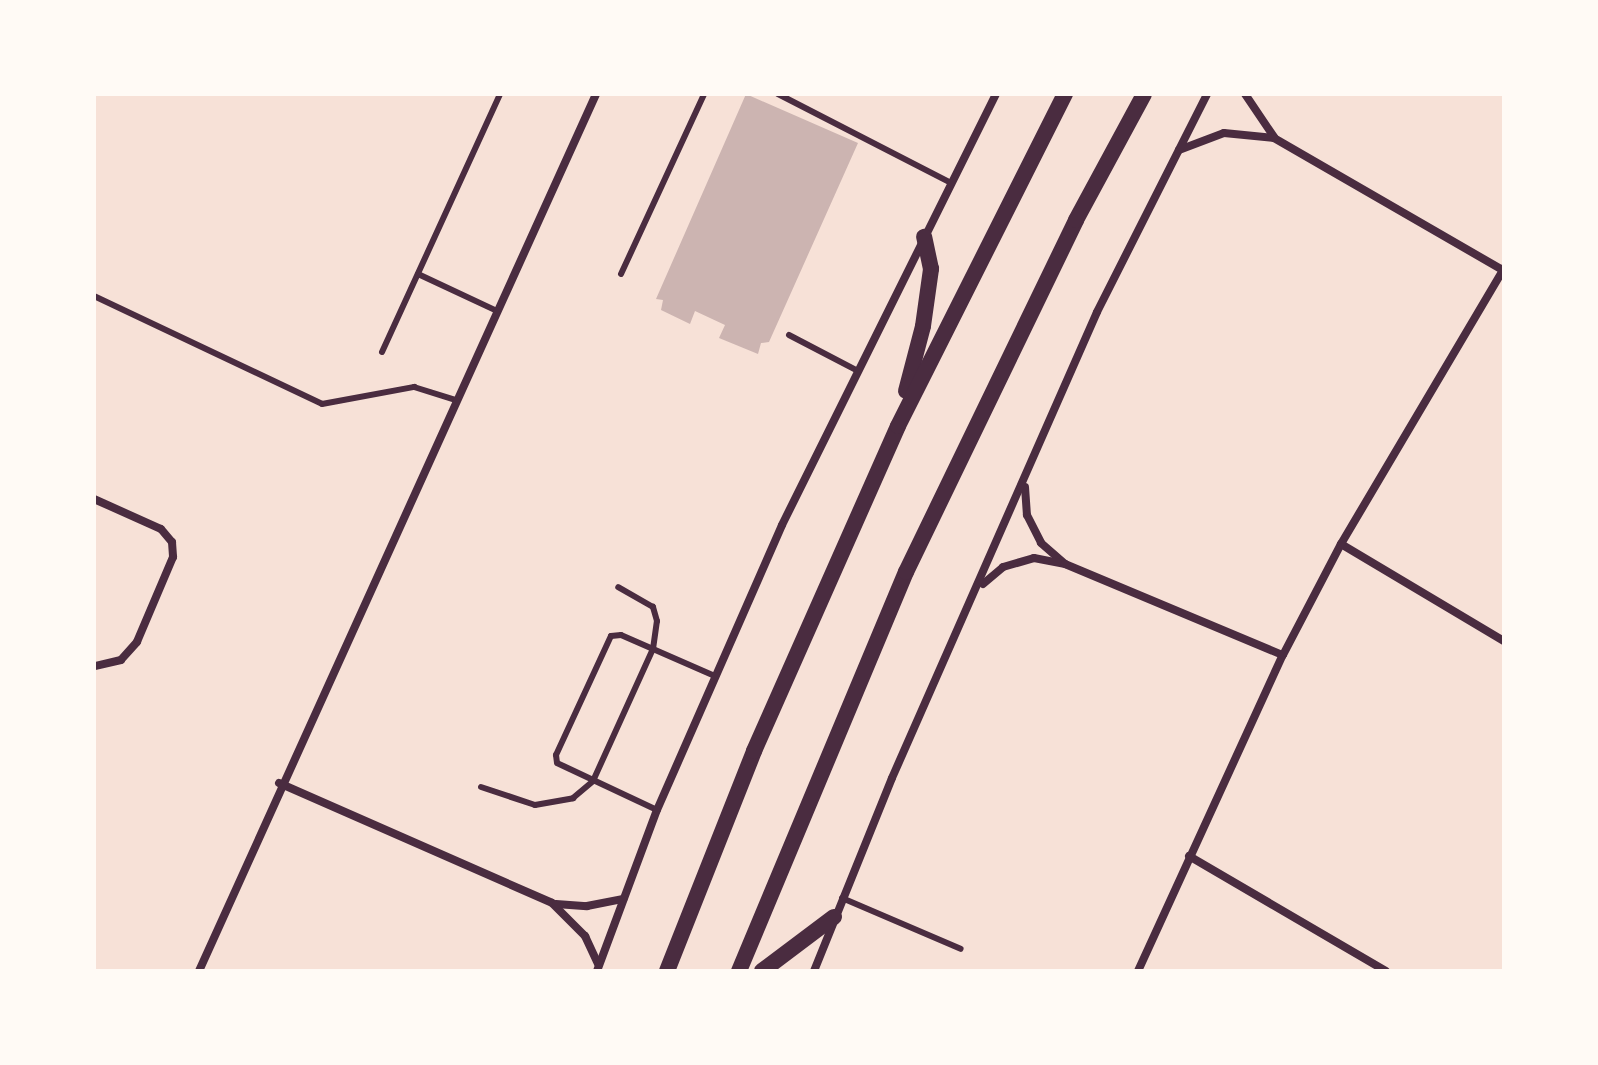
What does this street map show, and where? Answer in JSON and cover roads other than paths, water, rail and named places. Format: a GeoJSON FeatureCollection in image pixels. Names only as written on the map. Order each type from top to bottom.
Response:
{"type":"FeatureCollection","features":[{"type":"Feature","properties":{"kind":"main road"},"geometry":{"type":"LineString","coordinates":[[667,971],[754,751],[898,426],[1065,94]]}},
{"type":"Feature","properties":{"kind":"main road"},"geometry":{"type":"LineString","coordinates":[[739,971],[906,572],[1069,234],[1144,94]]}},
{"type":"Feature","properties":{"kind":"main road"},"geometry":{"type":"LineString","coordinates":[[898,426],[923,326],[931,269],[924,237]]}},
{"type":"Feature","properties":{"kind":"main road"},"geometry":{"type":"LineString","coordinates":[[762,971],[834,917]]}},
{"type":"Feature","properties":{"kind":"street"},"geometry":{"type":"LineString","coordinates":[[199,971],[279,783],[596,94]]}},
{"type":"Feature","properties":{"kind":"street"},"geometry":{"type":"LineString","coordinates":[[598,968],[657,810],[715,676],[856,370],[996,94]]}},
{"type":"Feature","properties":{"kind":"street"},"geometry":{"type":"LineString","coordinates":[[814,971],[842,898],[1097,312],[1207,94]]}},
{"type":"Feature","properties":{"kind":"street"},"geometry":{"type":"LineString","coordinates":[[1245,94],[1274,138]]}},
{"type":"Feature","properties":{"kind":"street"},"geometry":{"type":"LineString","coordinates":[[1138,971],[1283,655],[1341,544],[1504,269],[1274,138],[1224,133],[1178,151]]}},
{"type":"Feature","properties":{"kind":"street"},"geometry":{"type":"LineString","coordinates":[[1025,483],[1027,515],[1041,543],[1065,564]]}},
{"type":"Feature","properties":{"kind":"street"},"geometry":{"type":"LineString","coordinates":[[94,499],[161,529],[172,542],[173,557],[137,642],[121,660],[94,666]]}},
{"type":"Feature","properties":{"kind":"street"},"geometry":{"type":"LineString","coordinates":[[1341,544],[1504,641]]}},
{"type":"Feature","properties":{"kind":"street"},"geometry":{"type":"LineString","coordinates":[[979,587],[1003,567],[1034,558],[1065,564],[1283,655]]}},
{"type":"Feature","properties":{"kind":"street"},"geometry":{"type":"LineString","coordinates":[[279,783],[552,903],[587,906],[623,899]]}},
{"type":"Feature","properties":{"kind":"street"},"geometry":{"type":"LineString","coordinates":[[1189,856],[1386,971]]}},
{"type":"Feature","properties":{"kind":"street"},"geometry":{"type":"LineString","coordinates":[[552,903],[585,936],[598,968]]}},
{"type":"Feature","properties":{"kind":"lane"},"geometry":{"type":"LineString","coordinates":[[382,352],[500,94]]}},
{"type":"Feature","properties":{"kind":"lane"},"geometry":{"type":"LineString","coordinates":[[621,274],[704,94]]}},
{"type":"Feature","properties":{"kind":"lane"},"geometry":{"type":"LineString","coordinates":[[778,94],[951,183]]}},
{"type":"Feature","properties":{"kind":"lane"},"geometry":{"type":"LineString","coordinates":[[418,274],[497,311]]}},
{"type":"Feature","properties":{"kind":"lane"},"geometry":{"type":"LineString","coordinates":[[94,296],[322,404],[414,387],[456,400]]}},
{"type":"Feature","properties":{"kind":"lane"},"geometry":{"type":"LineString","coordinates":[[789,335],[856,370]]}},
{"type":"Feature","properties":{"kind":"lane"},"geometry":{"type":"LineString","coordinates":[[481,787],[518,803],[552,804],[573,798],[593,781],[653,649],[657,621],[653,607],[618,587]]}},
{"type":"Feature","properties":{"kind":"lane"},"geometry":{"type":"LineString","coordinates":[[657,810],[557,763],[556,755],[611,636],[621,635],[715,676]]}},
{"type":"Feature","properties":{"kind":"lane"},"geometry":{"type":"LineString","coordinates":[[842,898],[961,949]]}}]}
